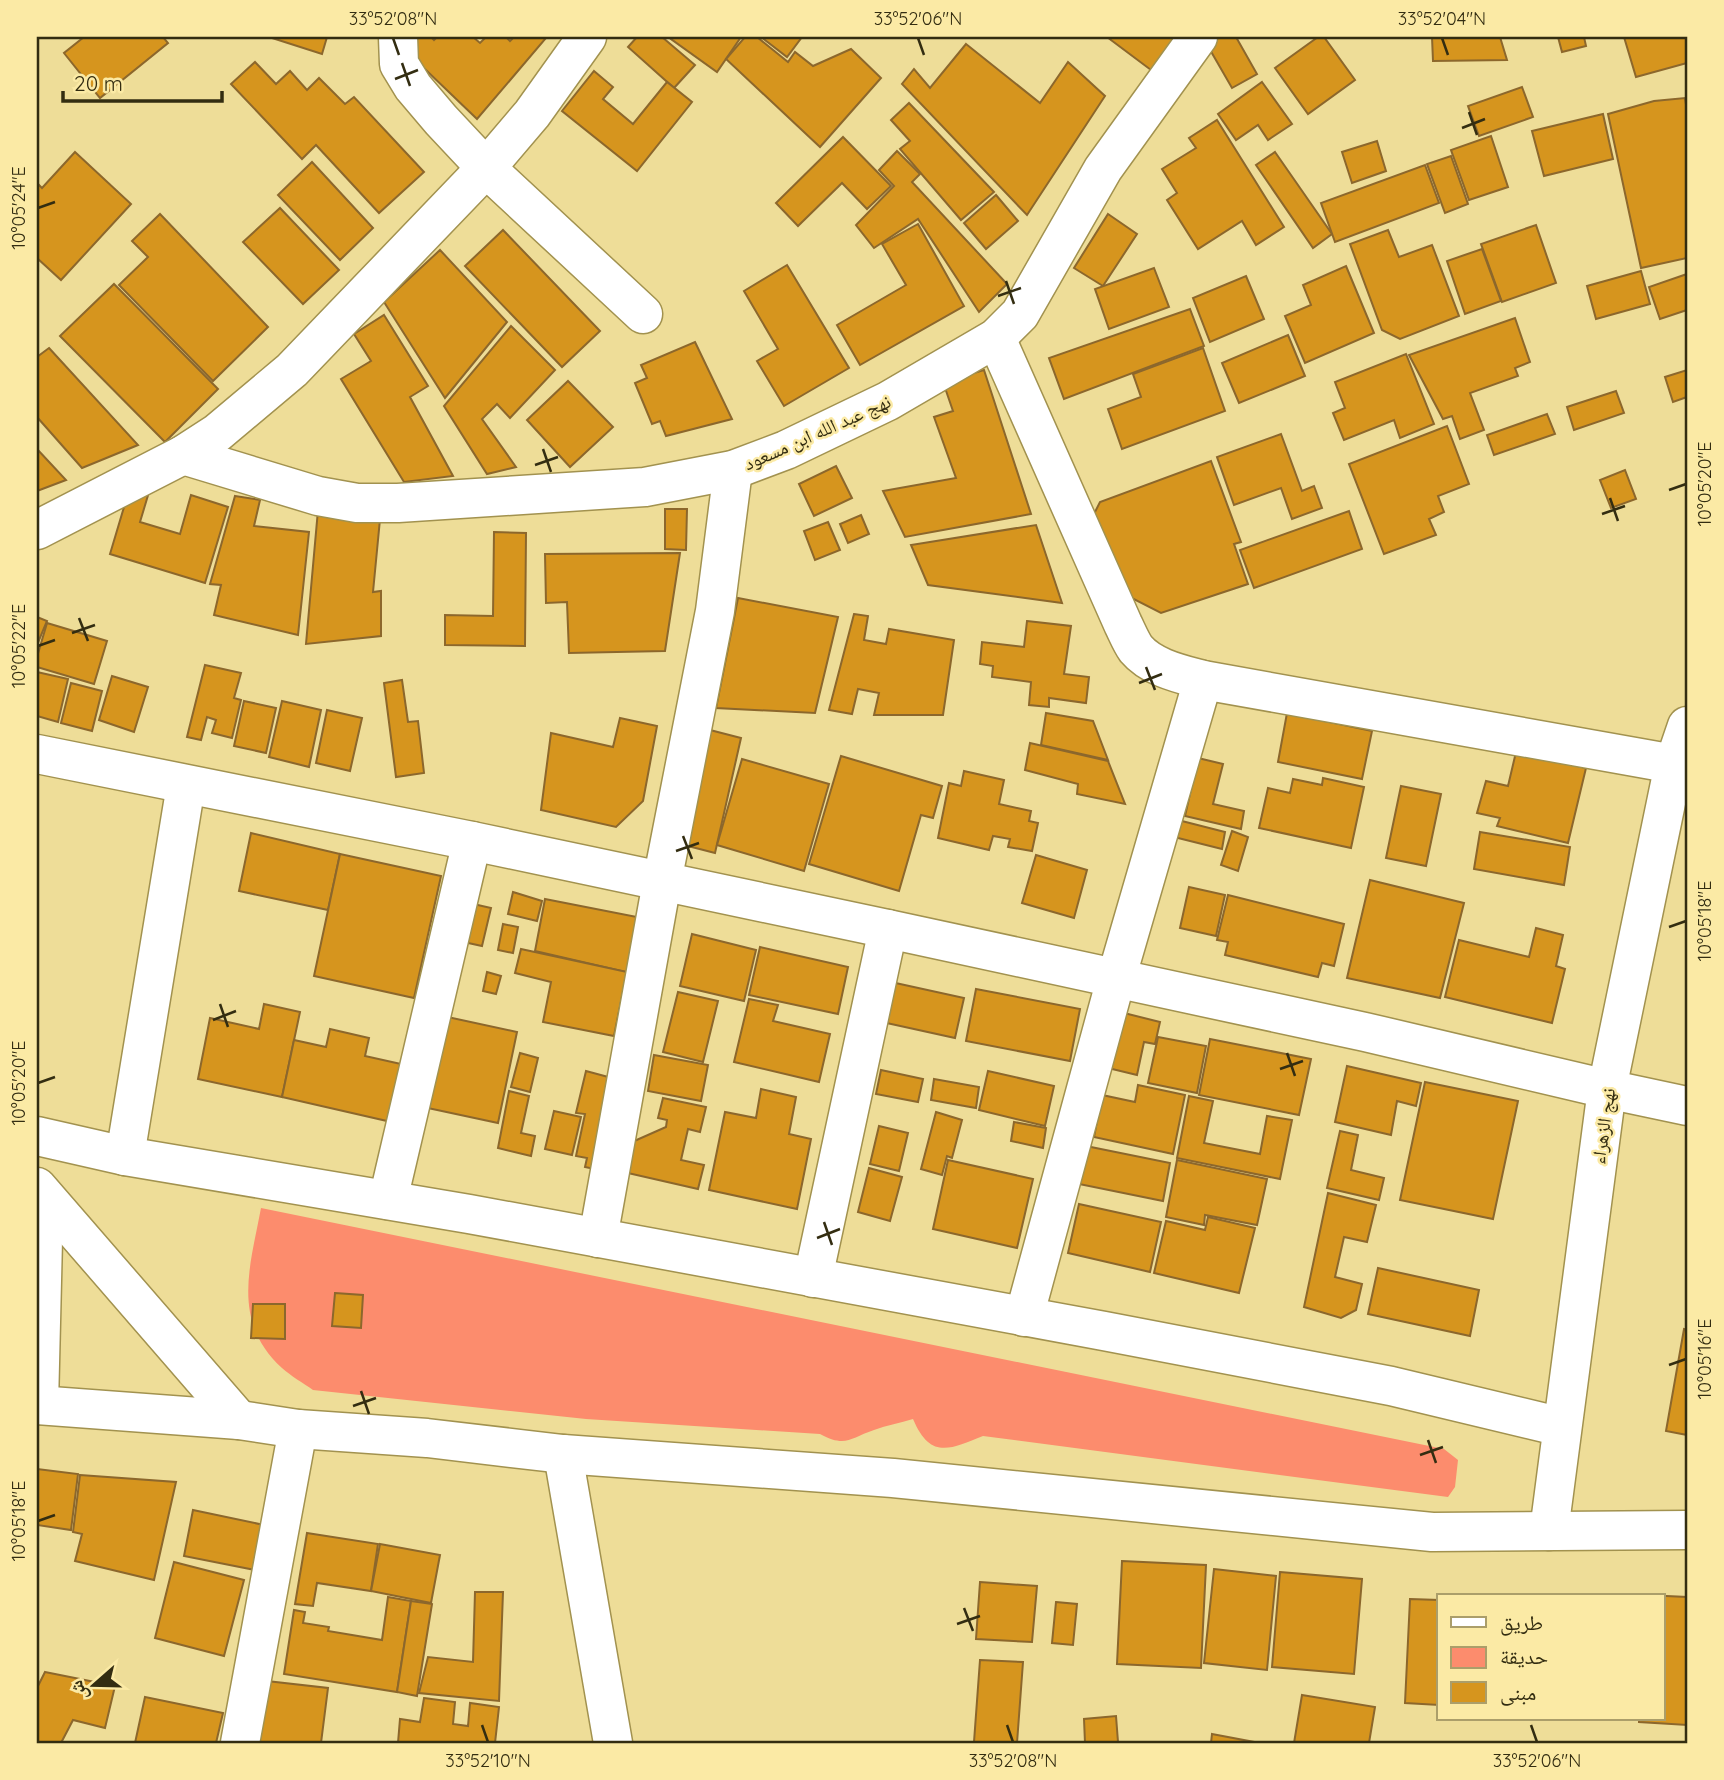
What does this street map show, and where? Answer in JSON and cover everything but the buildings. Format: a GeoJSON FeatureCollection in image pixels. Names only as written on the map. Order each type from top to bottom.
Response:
{"type":"FeatureCollection","features":[{"type":"Feature","properties":{"kind":"street"},"geometry":{"type":"LineString","coordinates":[[398,37],[400,64],[413,87],[485,168],[643,314]]}},
{"type":"Feature","properties":{"kind":"street"},"geometry":{"type":"LineString","coordinates":[[37,530],[183,455],[216,433],[292,370],[485,168],[532,114],[587,37]]}},
{"type":"Feature","properties":{"kind":"street","name":"نهج عبد الله ابن مسعود"},"geometry":{"type":"LineString","coordinates":[[183,455],[318,496],[357,503],[398,503],[645,487],[733,470],[786,450],[888,401],[996,338],[1020,314],[1103,169],[1198,37]]}},
{"type":"Feature","properties":{"kind":"street"},"geometry":{"type":"LineString","coordinates":[[996,338],[1123,624],[1137,650],[1154,663],[1203,680],[1674,764]]}},
{"type":"Feature","properties":{"kind":"street"},"geometry":{"type":"LineString","coordinates":[[598,1238],[662,882],[715,611],[733,470]]}},
{"type":"Feature","properties":{"kind":"street"},"geometry":{"type":"LineString","coordinates":[[1024,1317],[1116,979],[1203,680]]}},
{"type":"Feature","properties":{"kind":"street","name":"نهج الزهراء"},"geometry":{"type":"LineString","coordinates":[[1549,1531],[1607,1090],[1674,764],[1687,726]]}},
{"type":"Feature","properties":{"kind":"street"},"geometry":{"type":"LineString","coordinates":[[37,754],[472,841],[888,929],[1365,1032],[1607,1090],[1687,1106]]}},
{"type":"Feature","properties":{"kind":"street"},"geometry":{"type":"LineString","coordinates":[[125,1156],[186,785]]}},
{"type":"Feature","properties":{"kind":"street"},"geometry":{"type":"LineString","coordinates":[[388,1200],[472,841]]}},
{"type":"Feature","properties":{"kind":"street"},"geometry":{"type":"LineString","coordinates":[[813,1278],[888,929]]}},
{"type":"Feature","properties":{"kind":"street"},"geometry":{"type":"LineString","coordinates":[[37,1136],[125,1156],[598,1238],[1391,1386],[1562,1427]]}},
{"type":"Feature","properties":{"kind":"street"},"geometry":{"type":"LineString","coordinates":[[41,1192],[38,1405],[239,1420],[299,1429],[426,1438],[564,1454],[894,1478],[1432,1532],[1687,1530]]}},
{"type":"Feature","properties":{"kind":"street"},"geometry":{"type":"LineString","coordinates":[[41,1192],[239,1420]]}},
{"type":"Feature","properties":{"kind":"street"},"geometry":{"type":"LineString","coordinates":[[240,1743],[299,1429]]}},
{"type":"Feature","properties":{"kind":"street"},"geometry":{"type":"LineString","coordinates":[[564,1454],[613,1743]]}},
{"type":"Feature","properties":{"kind":"green space"},"geometry":{"type":"Polygon","coordinates":[[[261,1208],[1444,1449],[1458,1460],[1455,1487],[1448,1497],[983,1436],[960,1445],[942,1448],[926,1440],[913,1419],[842,1441],[820,1434],[586,1419],[313,1390],[282,1368],[266,1350],[250,1312],[249,1272],[261,1208]]]}}]}
